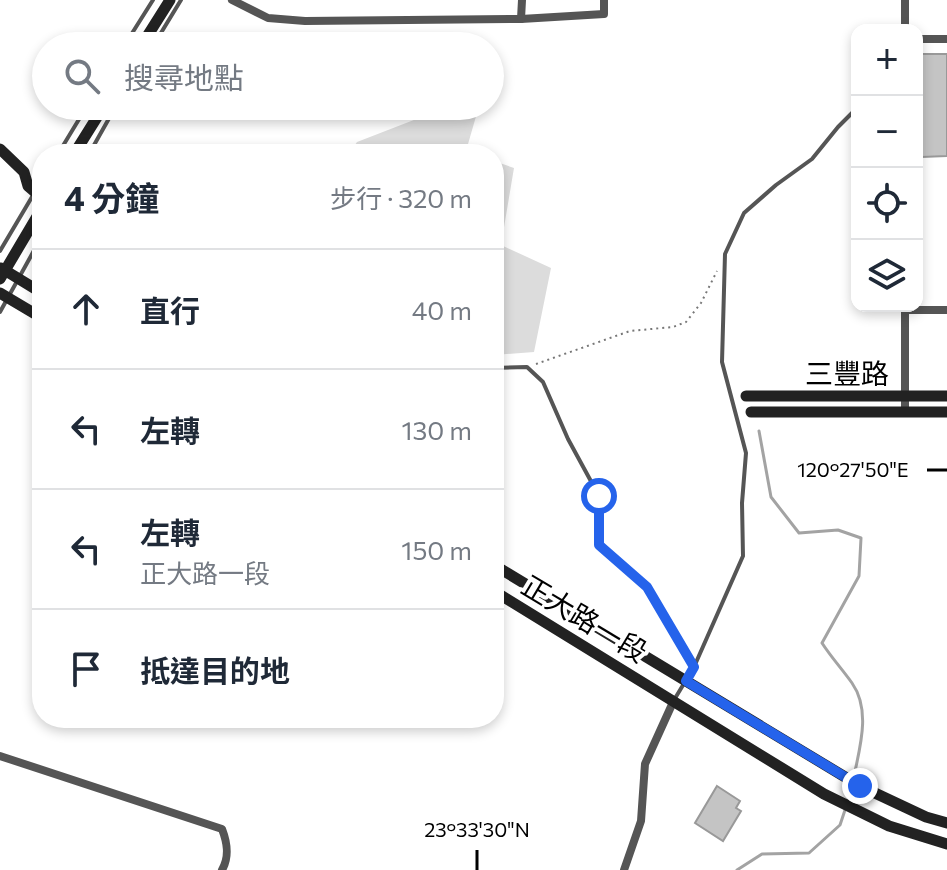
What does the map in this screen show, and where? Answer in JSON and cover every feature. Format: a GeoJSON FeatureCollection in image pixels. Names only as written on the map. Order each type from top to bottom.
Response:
{"type":"FeatureCollection","features":[{"type":"Feature","properties":{"kind":"main road"},"geometry":{"type":"LineString","coordinates":[[150,32],[170,0]]}},
{"type":"Feature","properties":{"kind":"main road"},"geometry":{"type":"LineString","coordinates":[[80,144],[95,120]]}},
{"type":"Feature","properties":{"kind":"main road"},"geometry":{"type":"LineString","coordinates":[[0,149],[24,172],[32,186]]}},
{"type":"Feature","properties":{"kind":"main road"},"geometry":{"type":"LineString","coordinates":[[32,224],[2,272],[32,287]]}},
{"type":"Feature","properties":{"kind":"main road"},"geometry":{"type":"LineString","coordinates":[[4,295],[32,312]]}},
{"type":"Feature","properties":{"kind":"main road","name":"三豐路"},"geometry":{"type":"LineString","coordinates":[[746,396],[947,396]]}},
{"type":"Feature","properties":{"kind":"main road","name":"三豐路"},"geometry":{"type":"LineString","coordinates":[[751,412],[947,412]]}},
{"type":"Feature","properties":{"kind":"main road","name":"正大路一段"},"geometry":{"type":"LineString","coordinates":[[504,571],[860,786],[926,817],[947,823]]}},
{"type":"Feature","properties":{"kind":"main road","name":"正大路一段"},"geometry":{"type":"LineString","coordinates":[[504,597],[824,794],[889,826],[947,844]]}},
{"type":"Feature","properties":{"kind":"street"},"geometry":{"type":"LineString","coordinates":[[232,0],[268,18],[305,21],[521,19],[604,14],[604,0]]}},
{"type":"Feature","properties":{"kind":"street"},"geometry":{"type":"LineString","coordinates":[[521,19],[522,0]]}},
{"type":"Feature","properties":{"kind":"street"},"geometry":{"type":"LineString","coordinates":[[905,0],[905,24]]}},
{"type":"Feature","properties":{"kind":"street"},"geometry":{"type":"LineString","coordinates":[[923,39],[947,39]]}},
{"type":"Feature","properties":{"kind":"street"},"geometry":{"type":"LineString","coordinates":[[923,309],[947,310]]}},
{"type":"Feature","properties":{"kind":"street"},"geometry":{"type":"LineString","coordinates":[[905,312],[905,412]]}},
{"type":"Feature","properties":{"kind":"street"},"geometry":{"type":"LineString","coordinates":[[624,870],[641,821],[645,764],[674,700]]}},
{"type":"Feature","properties":{"kind":"street"},"geometry":{"type":"LineString","coordinates":[[0,756],[222,829],[227,844],[226,864],[222,870]]}},
{"type":"Feature","properties":{"kind":"lane"},"geometry":{"type":"LineString","coordinates":[[133,32],[153,0]]}},
{"type":"Feature","properties":{"kind":"lane"},"geometry":{"type":"LineString","coordinates":[[162,32],[181,0]]}},
{"type":"Feature","properties":{"kind":"lane"},"geometry":{"type":"LineString","coordinates":[[674,700],[694,667],[743,556],[742,503],[746,453],[722,362],[725,254],[744,213],[812,159],[851,114]]}},
{"type":"Feature","properties":{"kind":"lane"},"geometry":{"type":"LineString","coordinates":[[64,144],[79,120]]}},
{"type":"Feature","properties":{"kind":"lane"},"geometry":{"type":"LineString","coordinates":[[95,144],[108,120]]}},
{"type":"Feature","properties":{"kind":"lane"},"geometry":{"type":"LineString","coordinates":[[0,251],[32,205]]}},
{"type":"Feature","properties":{"kind":"lane"},"geometry":{"type":"LineString","coordinates":[[0,312],[4,295],[32,253]]}},
{"type":"Feature","properties":{"kind":"lane"},"geometry":{"type":"LineString","coordinates":[[504,368],[527,367],[543,382],[568,439],[599,496],[599,545],[647,587],[694,667]]}},
{"type":"Feature","properties":{"kind":"path"},"geometry":{"type":"LineString","coordinates":[[527,367],[630,331],[673,327],[686,322],[701,303],[725,254]]}},
{"type":"Feature","properties":{"kind":"shaded area"},"geometry":{"type":"Polygon","coordinates":[[[414,120],[475,120],[468,144],[356,144],[414,120]]]}},
{"type":"Feature","properties":{"kind":"shaded area"},"geometry":{"type":"Polygon","coordinates":[[[504,164],[514,168],[504,227],[504,164]]]}},
{"type":"Feature","properties":{"kind":"shaded area"},"geometry":{"type":"Polygon","coordinates":[[[504,246],[551,268],[534,352],[504,354],[504,246]]]}},
{"type":"Feature","properties":{"kind":"building"},"geometry":{"type":"Polygon","coordinates":[[[923,54],[947,54],[947,156],[923,157],[923,54]]]}},
{"type":"Feature","properties":{"kind":"building"},"geometry":{"type":"Polygon","coordinates":[[[717,786],[740,801],[736,808],[741,811],[723,841],[695,823],[717,786]]]}},
{"type":"Feature","properties":{"kind":"waterway"},"geometry":{"type":"LineString","coordinates":[[759,431],[771,497],[799,533],[838,530],[861,538],[859,576],[822,643],[852,683],[861,705],[862,729],[854,776]]}},
{"type":"Feature","properties":{"kind":"waterway"},"geometry":{"type":"LineString","coordinates":[[848,800],[851,787]]}},
{"type":"Feature","properties":{"kind":"waterway"},"geometry":{"type":"LineString","coordinates":[[737,870],[762,854],[809,853],[840,825],[845,810]]}},
{"type":"Feature","properties":{"kind":"route"},"geometry":{"type":"LineString","coordinates":[[599,496],[599,545],[647,587],[694,667],[686,681],[860,786]]}}]}
